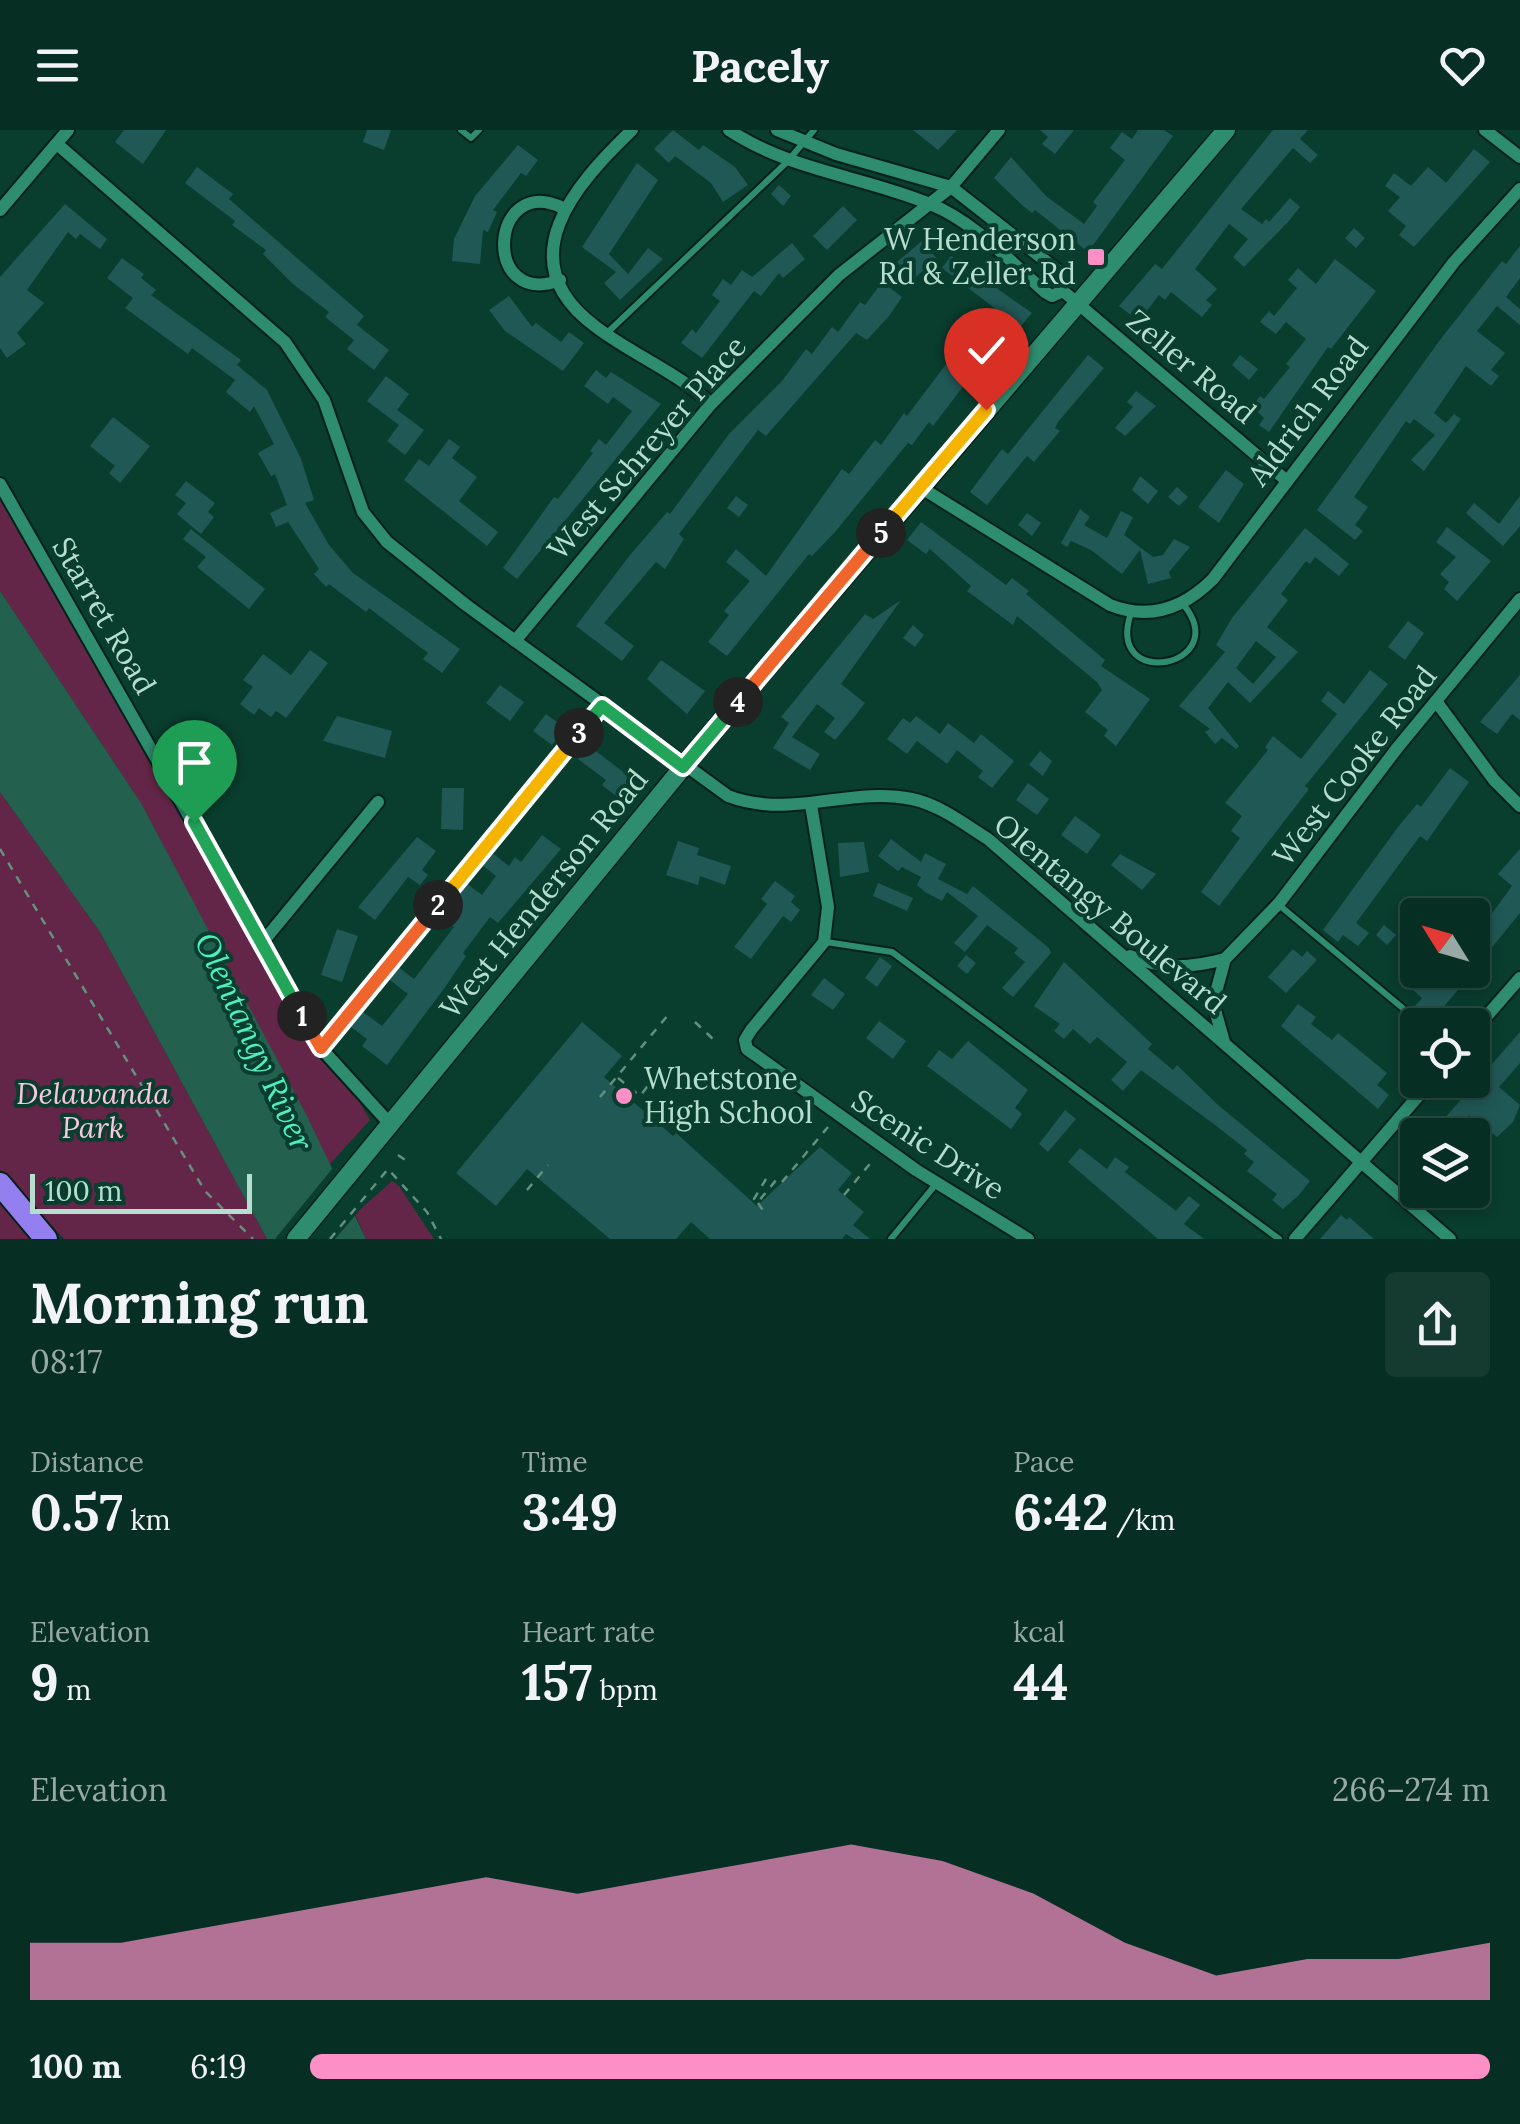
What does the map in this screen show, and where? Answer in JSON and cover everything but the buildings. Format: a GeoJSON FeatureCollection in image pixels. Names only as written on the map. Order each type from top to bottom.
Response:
{"type":"FeatureCollection","features":[{"type":"Feature","properties":{"kind":"highway"},"geometry":{"type":"LineString","coordinates":[[0,1184],[46,1239]]}},
{"type":"Feature","properties":{"kind":"main road","name":"West Henderson Road"},"geometry":{"type":"LineString","coordinates":[[296,1239],[683,767],[920,487],[1070,297],[1226,130]]}},
{"type":"Feature","properties":{"kind":"street"},"geometry":{"type":"LineString","coordinates":[[0,210],[68,130]]}},
{"type":"Feature","properties":{"kind":"street"},"geometry":{"type":"LineString","coordinates":[[632,130],[581,180],[563,208],[555,248],[560,280],[579,313],[692,386],[711,404]]}},
{"type":"Feature","properties":{"kind":"street","name":"Zeller Road"},"geometry":{"type":"LineString","coordinates":[[729,130],[787,162],[932,204],[982,238],[1045,292],[1070,297]]}},
{"type":"Feature","properties":{"kind":"street","name":"Zeller Road"},"geometry":{"type":"LineString","coordinates":[[777,130],[951,187],[1060,273],[1070,297],[1287,481]]}},
{"type":"Feature","properties":{"kind":"street","name":"West Schreyer Place"},"geometry":{"type":"LineString","coordinates":[[515,642],[711,404],[839,275],[951,187],[998,130]]}},
{"type":"Feature","properties":{"kind":"street"},"geometry":{"type":"LineString","coordinates":[[1485,130],[1520,157]]}},
{"type":"Feature","properties":{"kind":"street","name":"Olentangy Boulevard"},"geometry":{"type":"LineString","coordinates":[[57,144],[285,342],[324,400],[363,512],[416,568],[709,786],[745,803],[784,808],[870,795],[916,800],[942,810],[1021,865],[1450,1239]]}},
{"type":"Feature","properties":{"kind":"street","name":"Aldrich Road"},"geometry":{"type":"LineString","coordinates":[[1182,604],[1213,578],[1454,262],[1520,188]]}},
{"type":"Feature","properties":{"kind":"street"},"geometry":{"type":"LineString","coordinates":[[560,280],[529,282],[515,273],[505,259],[503,234],[516,212],[540,203],[563,208]]}},
{"type":"Feature","properties":{"kind":"street","name":"Starret Road"},"geometry":{"type":"LineString","coordinates":[[0,484],[321,1048],[390,1124]]}},
{"type":"Feature","properties":{"kind":"street"},"geometry":{"type":"LineString","coordinates":[[920,487],[1110,605],[1131,613],[1182,604]]}},
{"type":"Feature","properties":{"kind":"street","name":"West Cooke Road"},"geometry":{"type":"LineString","coordinates":[[1225,959],[1278,904],[1520,599]]}},
{"type":"Feature","properties":{"kind":"street"},"geometry":{"type":"LineString","coordinates":[[1436,701],[1494,780],[1520,806]]}},
{"type":"Feature","properties":{"kind":"street"},"geometry":{"type":"LineString","coordinates":[[262,942],[378,802]]}},
{"type":"Feature","properties":{"kind":"street"},"geometry":{"type":"LineString","coordinates":[[810,805],[828,907],[824,942]]}},
{"type":"Feature","properties":{"kind":"street","name":"Scenic Drive"},"geometry":{"type":"LineString","coordinates":[[824,942],[751,1030],[745,1040],[752,1055],[937,1184],[1028,1239]]}},
{"type":"Feature","properties":{"kind":"street"},"geometry":{"type":"LineString","coordinates":[[1122,953],[1155,966],[1190,968],[1225,959],[1213,1003],[1226,1046]]}},
{"type":"Feature","properties":{"kind":"street"},"geometry":{"type":"LineString","coordinates":[[1490,1012],[1520,978]]}},
{"type":"Feature","properties":{"kind":"street"},"geometry":{"type":"LineString","coordinates":[[1295,1239],[1417,1098]]}},
{"type":"Feature","properties":{"kind":"lane"},"geometry":{"type":"LineString","coordinates":[[461,130],[472,138],[479,130]]}},
{"type":"Feature","properties":{"kind":"lane"},"geometry":{"type":"LineString","coordinates":[[606,334],[787,162],[814,130]]}},
{"type":"Feature","properties":{"kind":"lane"},"geometry":{"type":"LineString","coordinates":[[1131,613],[1128,638],[1133,650],[1154,664],[1167,664],[1188,650],[1194,638],[1190,614],[1182,604]]}},
{"type":"Feature","properties":{"kind":"lane"},"geometry":{"type":"LineString","coordinates":[[321,1048],[602,706]]}},
{"type":"Feature","properties":{"kind":"lane"},"geometry":{"type":"LineString","coordinates":[[1278,904],[1403,1008]]}},
{"type":"Feature","properties":{"kind":"lane"},"geometry":{"type":"LineString","coordinates":[[824,942],[892,952],[1279,1239]]}},
{"type":"Feature","properties":{"kind":"lane"},"geometry":{"type":"LineString","coordinates":[[891,1239],[937,1184]]}},
{"type":"Feature","properties":{"kind":"path"},"geometry":{"type":"LineString","coordinates":[[0,849],[205,1190],[253,1239]]}},
{"type":"Feature","properties":{"kind":"path"},"geometry":{"type":"LineString","coordinates":[[600,1097],[668,1015]]}},
{"type":"Feature","properties":{"kind":"path"},"geometry":{"type":"LineString","coordinates":[[695,1022],[713,1039]]}},
{"type":"Feature","properties":{"kind":"path"},"geometry":{"type":"LineString","coordinates":[[617,1077],[640,1096],[646,1087],[653,1089]]}},
{"type":"Feature","properties":{"kind":"path"},"geometry":{"type":"LineString","coordinates":[[758,1202],[777,1179],[782,1182],[828,1127]]}},
{"type":"Feature","properties":{"kind":"path"},"geometry":{"type":"LineString","coordinates":[[398,1155],[411,1164]]}},
{"type":"Feature","properties":{"kind":"path"},"geometry":{"type":"LineString","coordinates":[[844,1195],[874,1158]]}},
{"type":"Feature","properties":{"kind":"path"},"geometry":{"type":"LineString","coordinates":[[527,1190],[548,1165]]}},
{"type":"Feature","properties":{"kind":"path"},"geometry":{"type":"LineString","coordinates":[[330,1239],[388,1169],[427,1212],[441,1239]]}},
{"type":"Feature","properties":{"kind":"path"},"geometry":{"type":"LineString","coordinates":[[760,1210],[754,1199],[766,1179]]}},
{"type":"Feature","properties":{"kind":"green space"},"geometry":{"type":"Polygon","coordinates":[[[0,475],[61,594],[370,1120],[330,1164],[141,803],[0,591],[0,475]]]}},
{"type":"Feature","properties":{"kind":"green space","name":"Delawanda Park"},"geometry":{"type":"Polygon","coordinates":[[[0,792],[100,932],[267,1239],[64,1239],[0,1170],[0,792]]]}},
{"type":"Feature","properties":{"kind":"green space"},"geometry":{"type":"Polygon","coordinates":[[[392,1181],[434,1239],[366,1239],[355,1214],[392,1181]]]}},
{"type":"Feature","properties":{"kind":"green space"},"geometry":{"type":"Polygon","coordinates":[[[0,1193],[38,1239],[0,1239],[0,1193]]]}},
{"type":"Feature","properties":{"kind":"water","name":"Olentangy River"},"geometry":{"type":"Polygon","coordinates":[[[0,591],[141,803],[307,1116],[366,1239],[267,1239],[100,932],[0,792],[0,591]]]}},
{"type":"Feature","properties":{"kind":"pier"},"geometry":{"type":"Polygon","coordinates":[[[336,1164],[359,1211],[335,1239],[275,1239],[336,1164]]]}},
{"type":"Feature","properties":{"kind":"place","name":"W Henderson Rd & Zeller Rd"},"geometry":{"type":"Point","coordinates":[1096,257]}},
{"type":"Feature","properties":{"kind":"place","name":"Whetstone High School"},"geometry":{"type":"Point","coordinates":[624,1096]}},
{"type":"Feature","properties":{"kind":"route"},"geometry":{"type":"LineString","coordinates":[[194,822],[321,1048],[602,706],[683,767],[986,410]]}}]}
